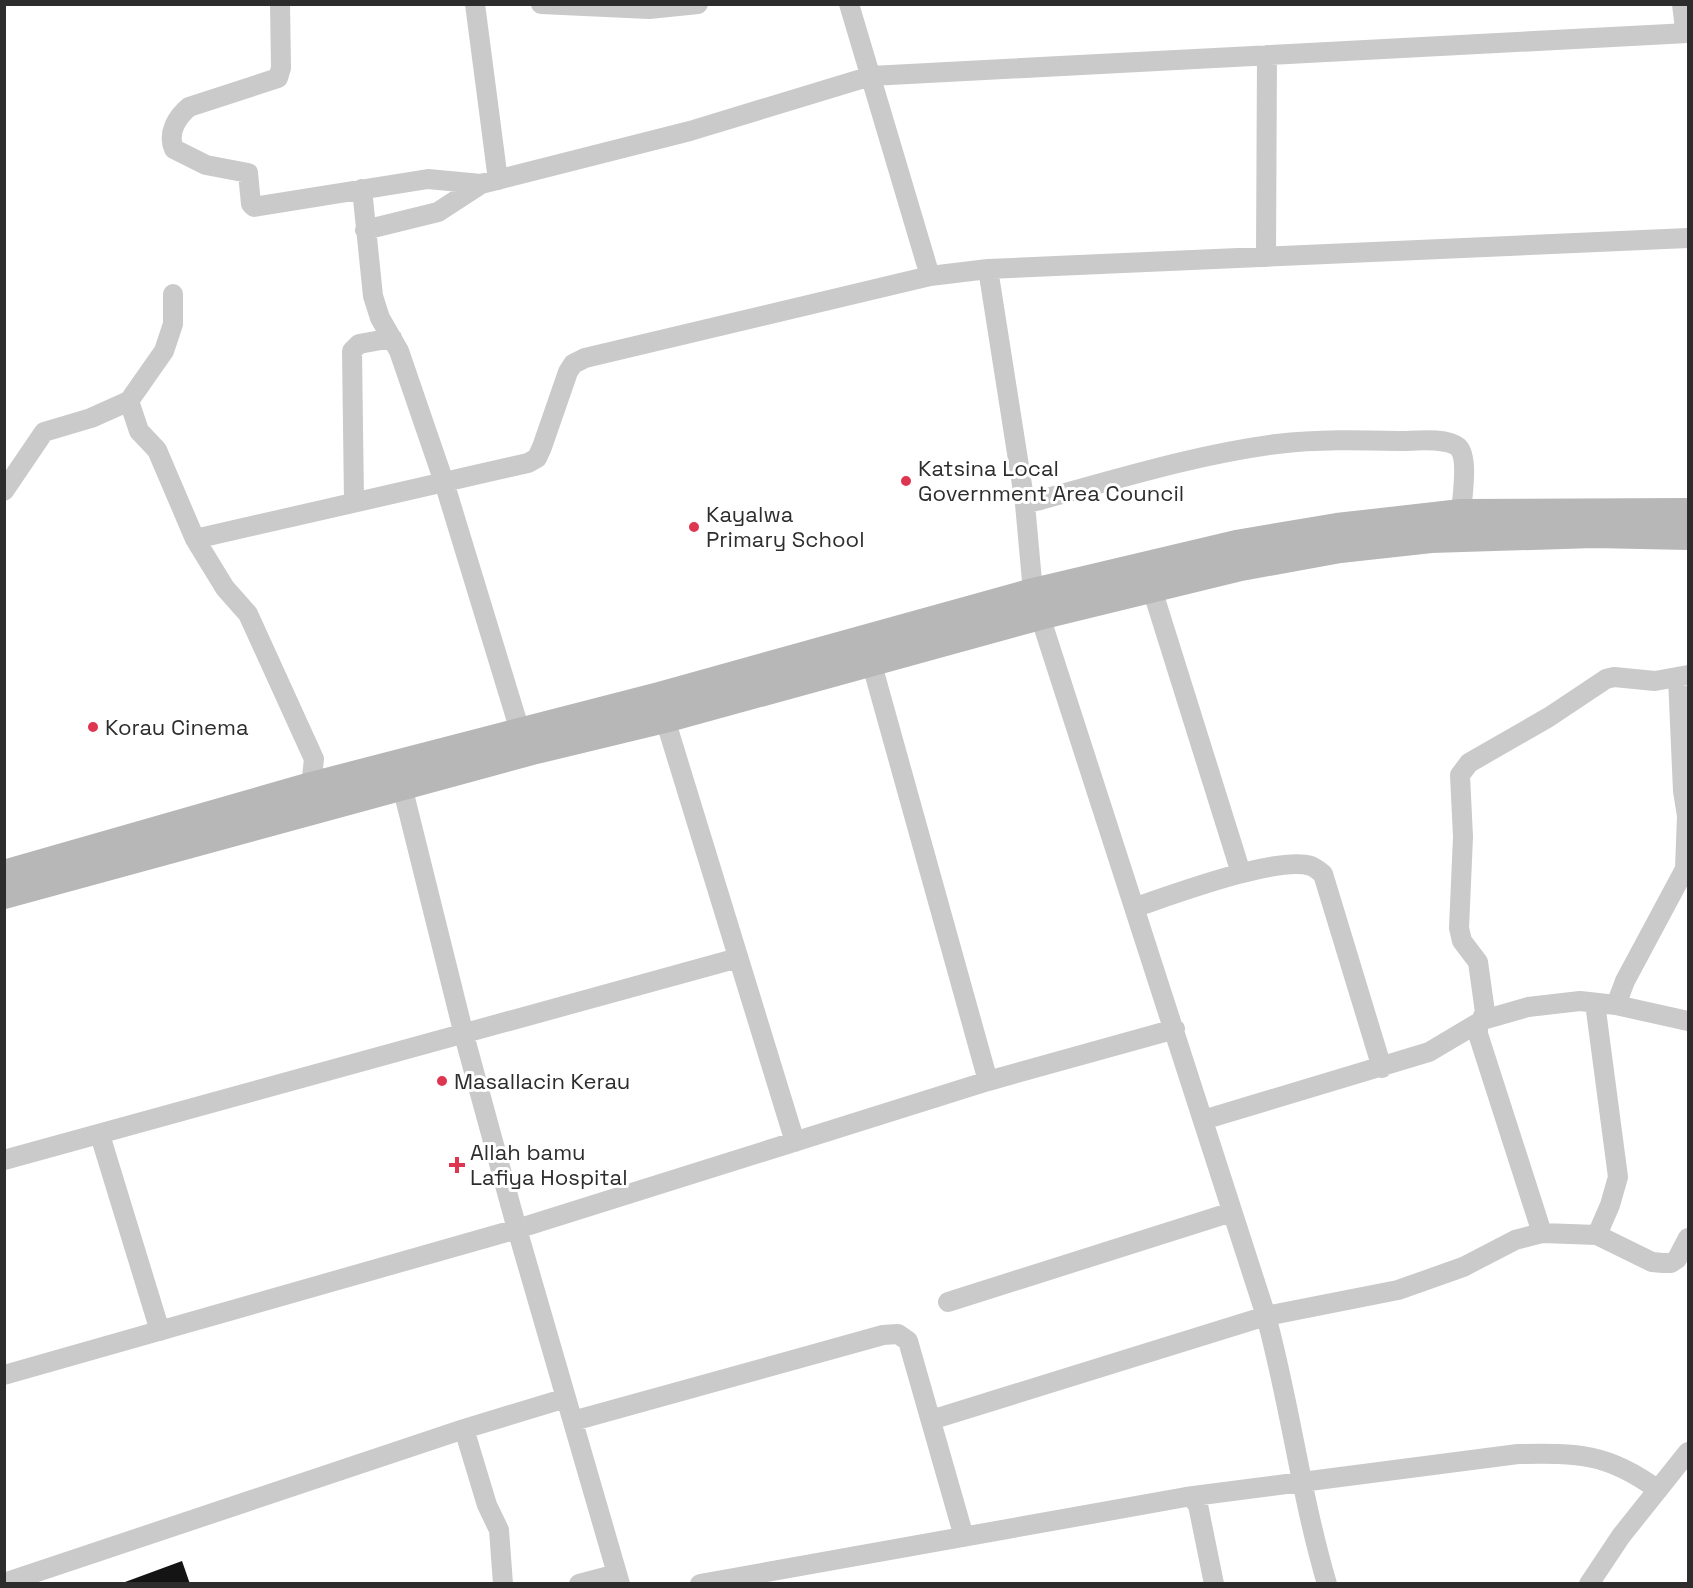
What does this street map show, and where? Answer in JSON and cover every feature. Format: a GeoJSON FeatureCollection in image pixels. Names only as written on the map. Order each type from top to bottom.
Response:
{"type":"FeatureCollection","features":[{"type":"Feature","properties":{"kind":"main road"},"geometry":{"type":"LineString","coordinates":[[4,874],[311,786],[659,696],[1037,604],[1284,535],[1461,513],[1689,512]]}},
{"type":"Feature","properties":{"kind":"main road"},"geometry":{"type":"LineString","coordinates":[[4,895],[871,661],[1037,604],[1152,590],[1288,558],[1431,539],[1594,534],[1689,536]]}},
{"type":"Feature","properties":{"kind":"street"},"geometry":{"type":"LineString","coordinates":[[280,4],[281,68],[278,78],[189,107],[179,115],[173,130],[170,140],[174,149],[206,165],[248,173],[251,204],[254,207],[428,179],[490,182]]}},
{"type":"Feature","properties":{"kind":"street"},"geometry":{"type":"LineString","coordinates":[[475,4],[490,182]]}},
{"type":"Feature","properties":{"kind":"street"},"geometry":{"type":"LineString","coordinates":[[541,4],[649,9],[698,4]]}},
{"type":"Feature","properties":{"kind":"street"},"geometry":{"type":"LineString","coordinates":[[849,4],[930,276]]}},
{"type":"Feature","properties":{"kind":"street"},"geometry":{"type":"LineString","coordinates":[[365,230],[438,212],[490,182],[690,131],[871,76],[1689,31],[1685,5]]}},
{"type":"Feature","properties":{"kind":"street"},"geometry":{"type":"LineString","coordinates":[[1266,257],[1267,55]]}},
{"type":"Feature","properties":{"kind":"street"},"geometry":{"type":"LineString","coordinates":[[362,189],[373,296],[380,318],[392,338],[444,482],[520,731]]}},
{"type":"Feature","properties":{"kind":"street"},"geometry":{"type":"LineString","coordinates":[[195,539],[528,463],[537,458],[568,372],[573,364],[585,358],[930,276],[988,269],[1689,238]]}},
{"type":"Feature","properties":{"kind":"street"},"geometry":{"type":"LineString","coordinates":[[988,269],[1025,504],[1037,604],[1176,1029],[1266,1316],[1284,1382],[1315,1542],[1327,1584]]}},
{"type":"Feature","properties":{"kind":"street"},"geometry":{"type":"LineString","coordinates":[[4,491],[44,432],[91,418],[129,401],[164,351],[172,324],[173,294]]}},
{"type":"Feature","properties":{"kind":"street"},"geometry":{"type":"LineString","coordinates":[[354,502],[352,351],[359,344],[392,338]]}},
{"type":"Feature","properties":{"kind":"street"},"geometry":{"type":"LineString","coordinates":[[129,401],[139,431],[157,450],[195,539],[225,588],[248,614],[314,759],[311,786]]}},
{"type":"Feature","properties":{"kind":"street"},"geometry":{"type":"LineString","coordinates":[[1025,504],[1214,455],[1277,444],[1339,440],[1418,441],[1450,443],[1459,448],[1464,457],[1461,513]]}},
{"type":"Feature","properties":{"kind":"street"},"geometry":{"type":"LineString","coordinates":[[1152,590],[1241,873]]}},
{"type":"Feature","properties":{"kind":"street"},"geometry":{"type":"LineString","coordinates":[[871,661],[988,1081]]}},
{"type":"Feature","properties":{"kind":"street"},"geometry":{"type":"LineString","coordinates":[[1542,1233],[1478,1034],[1478,1027],[1485,1012],[1478,962],[1462,941],[1459,928],[1463,837],[1460,775],[1463,767],[1549,717],[1606,679],[1614,676],[1655,681],[1683,676],[1683,791],[1687,816],[1685,869],[1625,981],[1616,1005]]}},
{"type":"Feature","properties":{"kind":"street"},"geometry":{"type":"LineString","coordinates":[[665,718],[795,1142]]}},
{"type":"Feature","properties":{"kind":"street"},"geometry":{"type":"LineString","coordinates":[[402,786],[464,1035],[517,1229],[618,1579],[579,1584]]}},
{"type":"Feature","properties":{"kind":"street"},"geometry":{"type":"LineString","coordinates":[[1136,907],[1241,873],[1301,864],[1313,867],[1323,874],[1383,1068]]}},
{"type":"Feature","properties":{"kind":"street"},"geometry":{"type":"LineString","coordinates":[[4,1160],[100,1136],[738,958]]}},
{"type":"Feature","properties":{"kind":"street"},"geometry":{"type":"LineString","coordinates":[[1203,1120],[1383,1068],[1429,1052],[1483,1020],[1528,1007],[1580,1001],[1616,1005],[1689,1021]]}},
{"type":"Feature","properties":{"kind":"street"},"geometry":{"type":"LineString","coordinates":[[1595,1003],[1618,1177],[1610,1205],[1597,1234]]}},
{"type":"Feature","properties":{"kind":"street"},"geometry":{"type":"LineString","coordinates":[[4,1375],[517,1229],[988,1081],[1176,1029]]}},
{"type":"Feature","properties":{"kind":"street"},"geometry":{"type":"LineString","coordinates":[[100,1136],[160,1331]]}},
{"type":"Feature","properties":{"kind":"street"},"geometry":{"type":"LineString","coordinates":[[948,1302],[1232,1212]]}},
{"type":"Feature","properties":{"kind":"street"},"geometry":{"type":"LineString","coordinates":[[931,1420],[1266,1316],[1398,1290],[1463,1267],[1515,1240],[1542,1233],[1597,1234],[1643,1258],[1663,1263],[1671,1263],[1677,1259],[1689,1238]]}},
{"type":"Feature","properties":{"kind":"street"},"geometry":{"type":"LineString","coordinates":[[573,1421],[883,1335],[898,1335],[908,1341],[964,1537]]}},
{"type":"Feature","properties":{"kind":"street"},"geometry":{"type":"LineString","coordinates":[[4,1583],[464,1429],[566,1398]]}},
{"type":"Feature","properties":{"kind":"street"},"geometry":{"type":"LineString","coordinates":[[464,1429],[487,1505],[499,1530],[503,1584]]}},
{"type":"Feature","properties":{"kind":"street"},"geometry":{"type":"LineString","coordinates":[[700,1584],[1186,1497],[1193,1498],[1303,1481],[1518,1454],[1565,1453],[1604,1459],[1632,1471],[1658,1490]]}},
{"type":"Feature","properties":{"kind":"street"},"geometry":{"type":"LineString","coordinates":[[1589,1584],[1621,1536],[1688,1455]]}},
{"type":"Feature","properties":{"kind":"street"},"geometry":{"type":"LineString","coordinates":[[1193,1498],[1198,1505],[1211,1583]]}},
{"type":"Feature","properties":{"kind":"building"},"geometry":{"type":"Polygon","coordinates":[[[182,1561],[190,1584],[125,1584],[125,1582],[182,1561]]]}},
{"type":"Feature","properties":{"kind":"place","name":"Katsina Local Government Area Council"},"geometry":{"type":"Point","coordinates":[906,481]}},
{"type":"Feature","properties":{"kind":"place","name":"Kayalwa Primary School"},"geometry":{"type":"Point","coordinates":[694,527]}},
{"type":"Feature","properties":{"kind":"place","name":"Korau Cinema"},"geometry":{"type":"Point","coordinates":[93,727]}},
{"type":"Feature","properties":{"kind":"place","name":"Masallacin Kerau"},"geometry":{"type":"Point","coordinates":[442,1081]}},
{"type":"Feature","properties":{"kind":"place","name":"Allah bamu Lafiya Hospital"},"geometry":{"type":"Point","coordinates":[457,1165]}}]}
